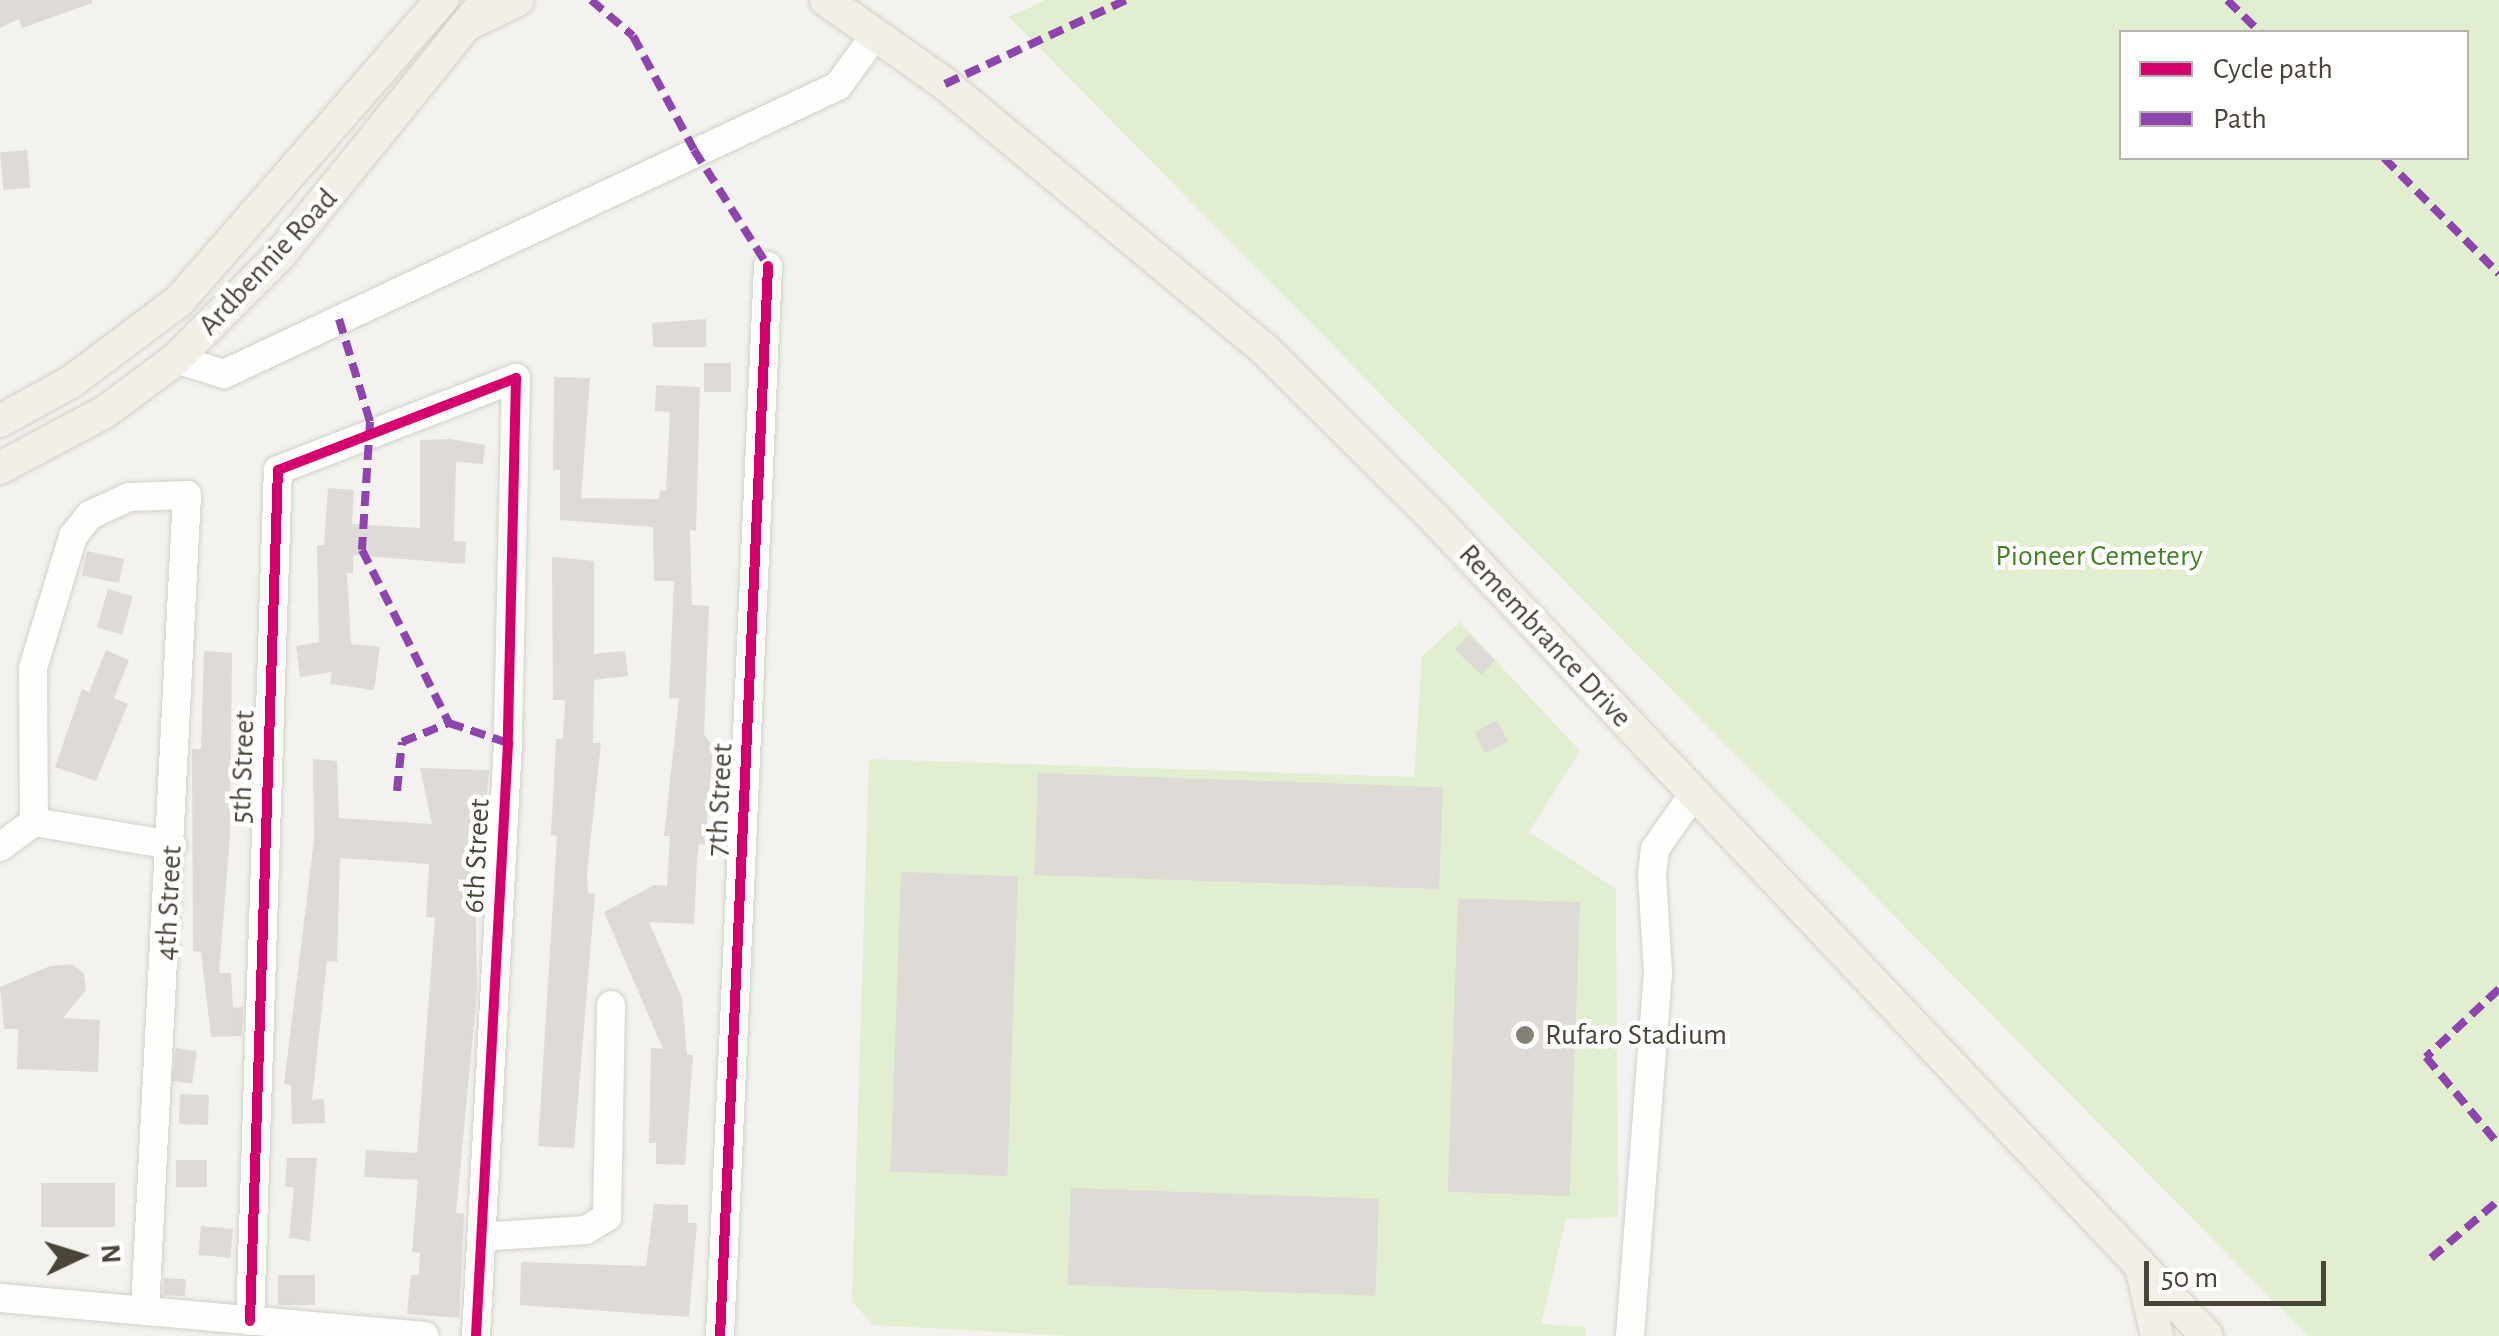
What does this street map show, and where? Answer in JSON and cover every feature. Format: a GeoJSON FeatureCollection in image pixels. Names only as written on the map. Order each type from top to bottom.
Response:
{"type":"FeatureCollection","features":[{"type":"Feature","properties":{"kind":"main road","name":"Ardbennie Road"},"geometry":{"type":"LineString","coordinates":[[0,420],[85,372],[179,301],[442,0]]}},
{"type":"Feature","properties":{"kind":"main road"},"geometry":{"type":"LineString","coordinates":[[477,12],[518,0]]}},
{"type":"Feature","properties":{"kind":"main road"},"geometry":{"type":"LineString","coordinates":[[801,0],[830,3]]}},
{"type":"Feature","properties":{"kind":"main road","name":"Remembrance Drive"},"geometry":{"type":"LineString","coordinates":[[830,3],[1136,236],[1264,348],[1434,518],[2206,1336]]}},
{"type":"Feature","properties":{"kind":"main road","name":"Ardbennie Road"},"geometry":{"type":"LineString","coordinates":[[0,468],[105,412],[176,359],[279,256],[477,12]]}},
{"type":"Feature","properties":{"kind":"main road"},"geometry":{"type":"LineString","coordinates":[[2140,1262],[2157,1336]]}},
{"type":"Feature","properties":{"kind":"street"},"geometry":{"type":"LineString","coordinates":[[176,359],[224,374],[838,86],[875,35]]}},
{"type":"Feature","properties":{"kind":"street","name":"7th Street"},"geometry":{"type":"LineString","coordinates":[[720,1336],[768,266]]}},
{"type":"Feature","properties":{"kind":"street","name":"6th Street"},"geometry":{"type":"LineString","coordinates":[[476,1336],[508,744],[516,378]]}},
{"type":"Feature","properties":{"kind":"street","name":"5th Street"},"geometry":{"type":"LineString","coordinates":[[250,1321],[278,470],[516,378]]}},
{"type":"Feature","properties":{"kind":"street","name":"4th Street"},"geometry":{"type":"LineString","coordinates":[[34,822],[33,668],[72,536],[90,515],[129,497],[187,495],[172,845],[145,1311]]}},
{"type":"Feature","properties":{"kind":"street"},"geometry":{"type":"LineString","coordinates":[[1630,1336],[1658,973],[1655,848],[1694,794]]}},
{"type":"Feature","properties":{"kind":"street"},"geometry":{"type":"LineString","coordinates":[[0,847],[34,822],[172,845]]}},
{"type":"Feature","properties":{"kind":"street"},"geometry":{"type":"LineString","coordinates":[[482,1237],[586,1230],[607,1218],[611,1005]]}},
{"type":"Feature","properties":{"kind":"street"},"geometry":{"type":"LineString","coordinates":[[0,1298],[424,1336]]}},
{"type":"Feature","properties":{"kind":"green space","name":"Pioneer Cemetery"},"geometry":{"type":"Polygon","coordinates":[[[1046,0],[2499,0],[2499,1336],[2308,1336],[1009,17],[1046,0]]]}},
{"type":"Feature","properties":{"kind":"green space","name":"Rufaro Stadium"},"geometry":{"type":"Polygon","coordinates":[[[1460,622],[1580,751],[1529,832],[1616,889],[1618,1217],[1566,1219],[1541,1324],[1586,1327],[1586,1336],[1073,1336],[873,1325],[852,1301],[869,759],[1414,777],[1422,656],[1460,622]]]}},
{"type":"Feature","properties":{"kind":"building"},"geometry":{"type":"Polygon","coordinates":[[[0,0],[92,3],[22,28],[19,19],[0,28],[0,0]]]}},
{"type":"Feature","properties":{"kind":"building"},"geometry":{"type":"Polygon","coordinates":[[[27,150],[30,188],[3,190],[0,152],[27,150]]]}},
{"type":"Feature","properties":{"kind":"building"},"geometry":{"type":"Polygon","coordinates":[[[706,319],[706,347],[653,347],[652,323],[706,319]]]}},
{"type":"Feature","properties":{"kind":"building"},"geometry":{"type":"Polygon","coordinates":[[[704,363],[731,363],[731,392],[704,392],[704,363]]]}},
{"type":"Feature","properties":{"kind":"building"},"geometry":{"type":"Polygon","coordinates":[[[554,377],[590,378],[581,498],[659,499],[660,490],[666,491],[670,412],[655,411],[656,385],[700,387],[696,531],[690,530],[692,605],[709,606],[704,734],[713,747],[705,845],[699,844],[694,924],[649,922],[682,998],[687,1055],[693,1055],[685,1165],[656,1164],[656,1143],[649,1143],[651,1048],[663,1049],[604,912],[654,885],[667,886],[670,836],[664,836],[679,698],[669,698],[674,581],[654,581],[653,527],[560,520],[560,470],[553,470],[554,377]]]}},
{"type":"Feature","properties":{"kind":"building"},"geometry":{"type":"Polygon","coordinates":[[[450,439],[485,445],[483,464],[456,462],[454,541],[466,542],[465,564],[353,555],[353,573],[347,573],[351,644],[380,647],[374,690],[330,684],[332,672],[300,677],[296,646],[319,642],[317,545],[324,545],[328,488],[354,490],[352,524],[420,528],[420,440],[450,439]]]}},
{"type":"Feature","properties":{"kind":"building"},"geometry":{"type":"Polygon","coordinates":[[[87,551],[124,559],[119,583],[82,575],[87,551]]]}},
{"type":"Feature","properties":{"kind":"building"},"geometry":{"type":"Polygon","coordinates":[[[552,557],[594,561],[594,654],[625,651],[628,676],[594,680],[593,743],[601,743],[587,873],[588,893],[595,894],[574,1148],[538,1146],[557,836],[551,835],[556,739],[563,739],[565,700],[553,700],[552,557]]]}},
{"type":"Feature","properties":{"kind":"building"},"geometry":{"type":"Polygon","coordinates":[[[108,589],[133,596],[122,635],[97,627],[108,589]]]}},
{"type":"Feature","properties":{"kind":"building"},"geometry":{"type":"Polygon","coordinates":[[[1469,635],[1495,660],[1481,674],[1455,649],[1469,635]]]}},
{"type":"Feature","properties":{"kind":"building"},"geometry":{"type":"Polygon","coordinates":[[[106,650],[129,660],[114,698],[128,704],[96,781],[55,767],[82,689],[89,692],[106,650]]]}},
{"type":"Feature","properties":{"kind":"building"},"geometry":{"type":"Polygon","coordinates":[[[204,651],[232,653],[230,836],[219,973],[231,973],[233,1008],[243,1007],[242,1036],[211,1037],[201,952],[193,951],[192,749],[201,749],[204,651]]]}},
{"type":"Feature","properties":{"kind":"building"},"geometry":{"type":"Polygon","coordinates":[[[1497,720],[1508,741],[1485,753],[1474,732],[1497,720]]]}},
{"type":"Feature","properties":{"kind":"building"},"geometry":{"type":"Polygon","coordinates":[[[313,759],[337,761],[339,818],[432,824],[420,768],[489,770],[481,868],[475,868],[477,992],[456,1213],[464,1214],[459,1318],[407,1314],[411,1275],[419,1275],[420,1253],[412,1252],[418,1180],[364,1177],[366,1150],[417,1153],[435,918],[426,917],[429,864],[340,858],[337,962],[327,961],[312,1100],[324,1099],[325,1123],[292,1124],[291,1085],[284,1084],[314,840],[313,759]]]}},
{"type":"Feature","properties":{"kind":"building"},"geometry":{"type":"Polygon","coordinates":[[[1038,773],[1443,787],[1439,889],[1034,875],[1038,773]]]}},
{"type":"Feature","properties":{"kind":"building"},"geometry":{"type":"Polygon","coordinates":[[[901,872],[1018,876],[1007,1176],[891,1172],[901,872]]]}},
{"type":"Feature","properties":{"kind":"building"},"geometry":{"type":"Polygon","coordinates":[[[1458,898],[1580,902],[1570,1196],[1448,1192],[1458,898]]]}},
{"type":"Feature","properties":{"kind":"building"},"geometry":{"type":"Polygon","coordinates":[[[72,964],[84,974],[86,990],[63,1018],[100,1020],[98,1072],[17,1069],[18,1029],[4,1029],[0,987],[50,966],[72,964]]]}},
{"type":"Feature","properties":{"kind":"building"},"geometry":{"type":"Polygon","coordinates":[[[176,1048],[197,1051],[192,1084],[171,1081],[176,1048]]]}},
{"type":"Feature","properties":{"kind":"building"},"geometry":{"type":"Polygon","coordinates":[[[180,1094],[209,1095],[208,1125],[179,1124],[180,1094]]]}},
{"type":"Feature","properties":{"kind":"building"},"geometry":{"type":"Polygon","coordinates":[[[287,1158],[317,1158],[310,1241],[289,1238],[294,1187],[285,1187],[287,1158]]]}},
{"type":"Feature","properties":{"kind":"building"},"geometry":{"type":"Polygon","coordinates":[[[176,1160],[207,1160],[207,1187],[176,1187],[176,1160]]]}},
{"type":"Feature","properties":{"kind":"building"},"geometry":{"type":"Polygon","coordinates":[[[41,1183],[115,1183],[115,1227],[41,1227],[41,1183]]]}},
{"type":"Feature","properties":{"kind":"building"},"geometry":{"type":"Polygon","coordinates":[[[1071,1188],[1379,1199],[1375,1296],[1068,1285],[1071,1188]]]}},
{"type":"Feature","properties":{"kind":"building"},"geometry":{"type":"Polygon","coordinates":[[[654,1204],[688,1205],[688,1223],[697,1223],[689,1317],[520,1305],[521,1262],[646,1266],[654,1204]]]}},
{"type":"Feature","properties":{"kind":"building"},"geometry":{"type":"Polygon","coordinates":[[[201,1226],[233,1229],[230,1258],[198,1255],[201,1226]]]}},
{"type":"Feature","properties":{"kind":"building"},"geometry":{"type":"Polygon","coordinates":[[[278,1275],[315,1275],[315,1305],[278,1305],[278,1275]]]}},
{"type":"Feature","properties":{"kind":"building"},"geometry":{"type":"Polygon","coordinates":[[[164,1278],[186,1279],[185,1296],[163,1295],[164,1278]]]}},
{"type":"Feature","properties":{"kind":"marked path"},"geometry":{"type":"LineString","coordinates":[[591,0],[633,36],[694,150],[768,266]]}},
{"type":"Feature","properties":{"kind":"marked path"},"geometry":{"type":"LineString","coordinates":[[945,84],[1126,0]]}},
{"type":"Feature","properties":{"kind":"marked path"},"geometry":{"type":"LineString","coordinates":[[2227,0],[2258,30]]}},
{"type":"Feature","properties":{"kind":"marked path"},"geometry":{"type":"LineString","coordinates":[[2386,160],[2499,274]]}},
{"type":"Feature","properties":{"kind":"marked path"},"geometry":{"type":"LineString","coordinates":[[339,319],[370,422],[362,550],[449,723],[508,743]]}},
{"type":"Feature","properties":{"kind":"marked path"},"geometry":{"type":"LineString","coordinates":[[397,791],[402,742],[449,723]]}},
{"type":"Feature","properties":{"kind":"marked path"},"geometry":{"type":"LineString","coordinates":[[2499,989],[2426,1057],[2499,1145]]}},
{"type":"Feature","properties":{"kind":"marked path"},"geometry":{"type":"LineString","coordinates":[[2431,1258],[2499,1200]]}},
{"type":"Feature","properties":{"kind":"cycle path"},"geometry":{"type":"LineString","coordinates":[[720,1336],[768,266]]}},
{"type":"Feature","properties":{"kind":"cycle path"},"geometry":{"type":"LineString","coordinates":[[250,1321],[278,470],[516,378],[508,743],[476,1336]]}},
{"type":"Feature","properties":{"kind":"place","name":"Rufaro Stadium"},"geometry":{"type":"Point","coordinates":[1525,1035]}}]}
